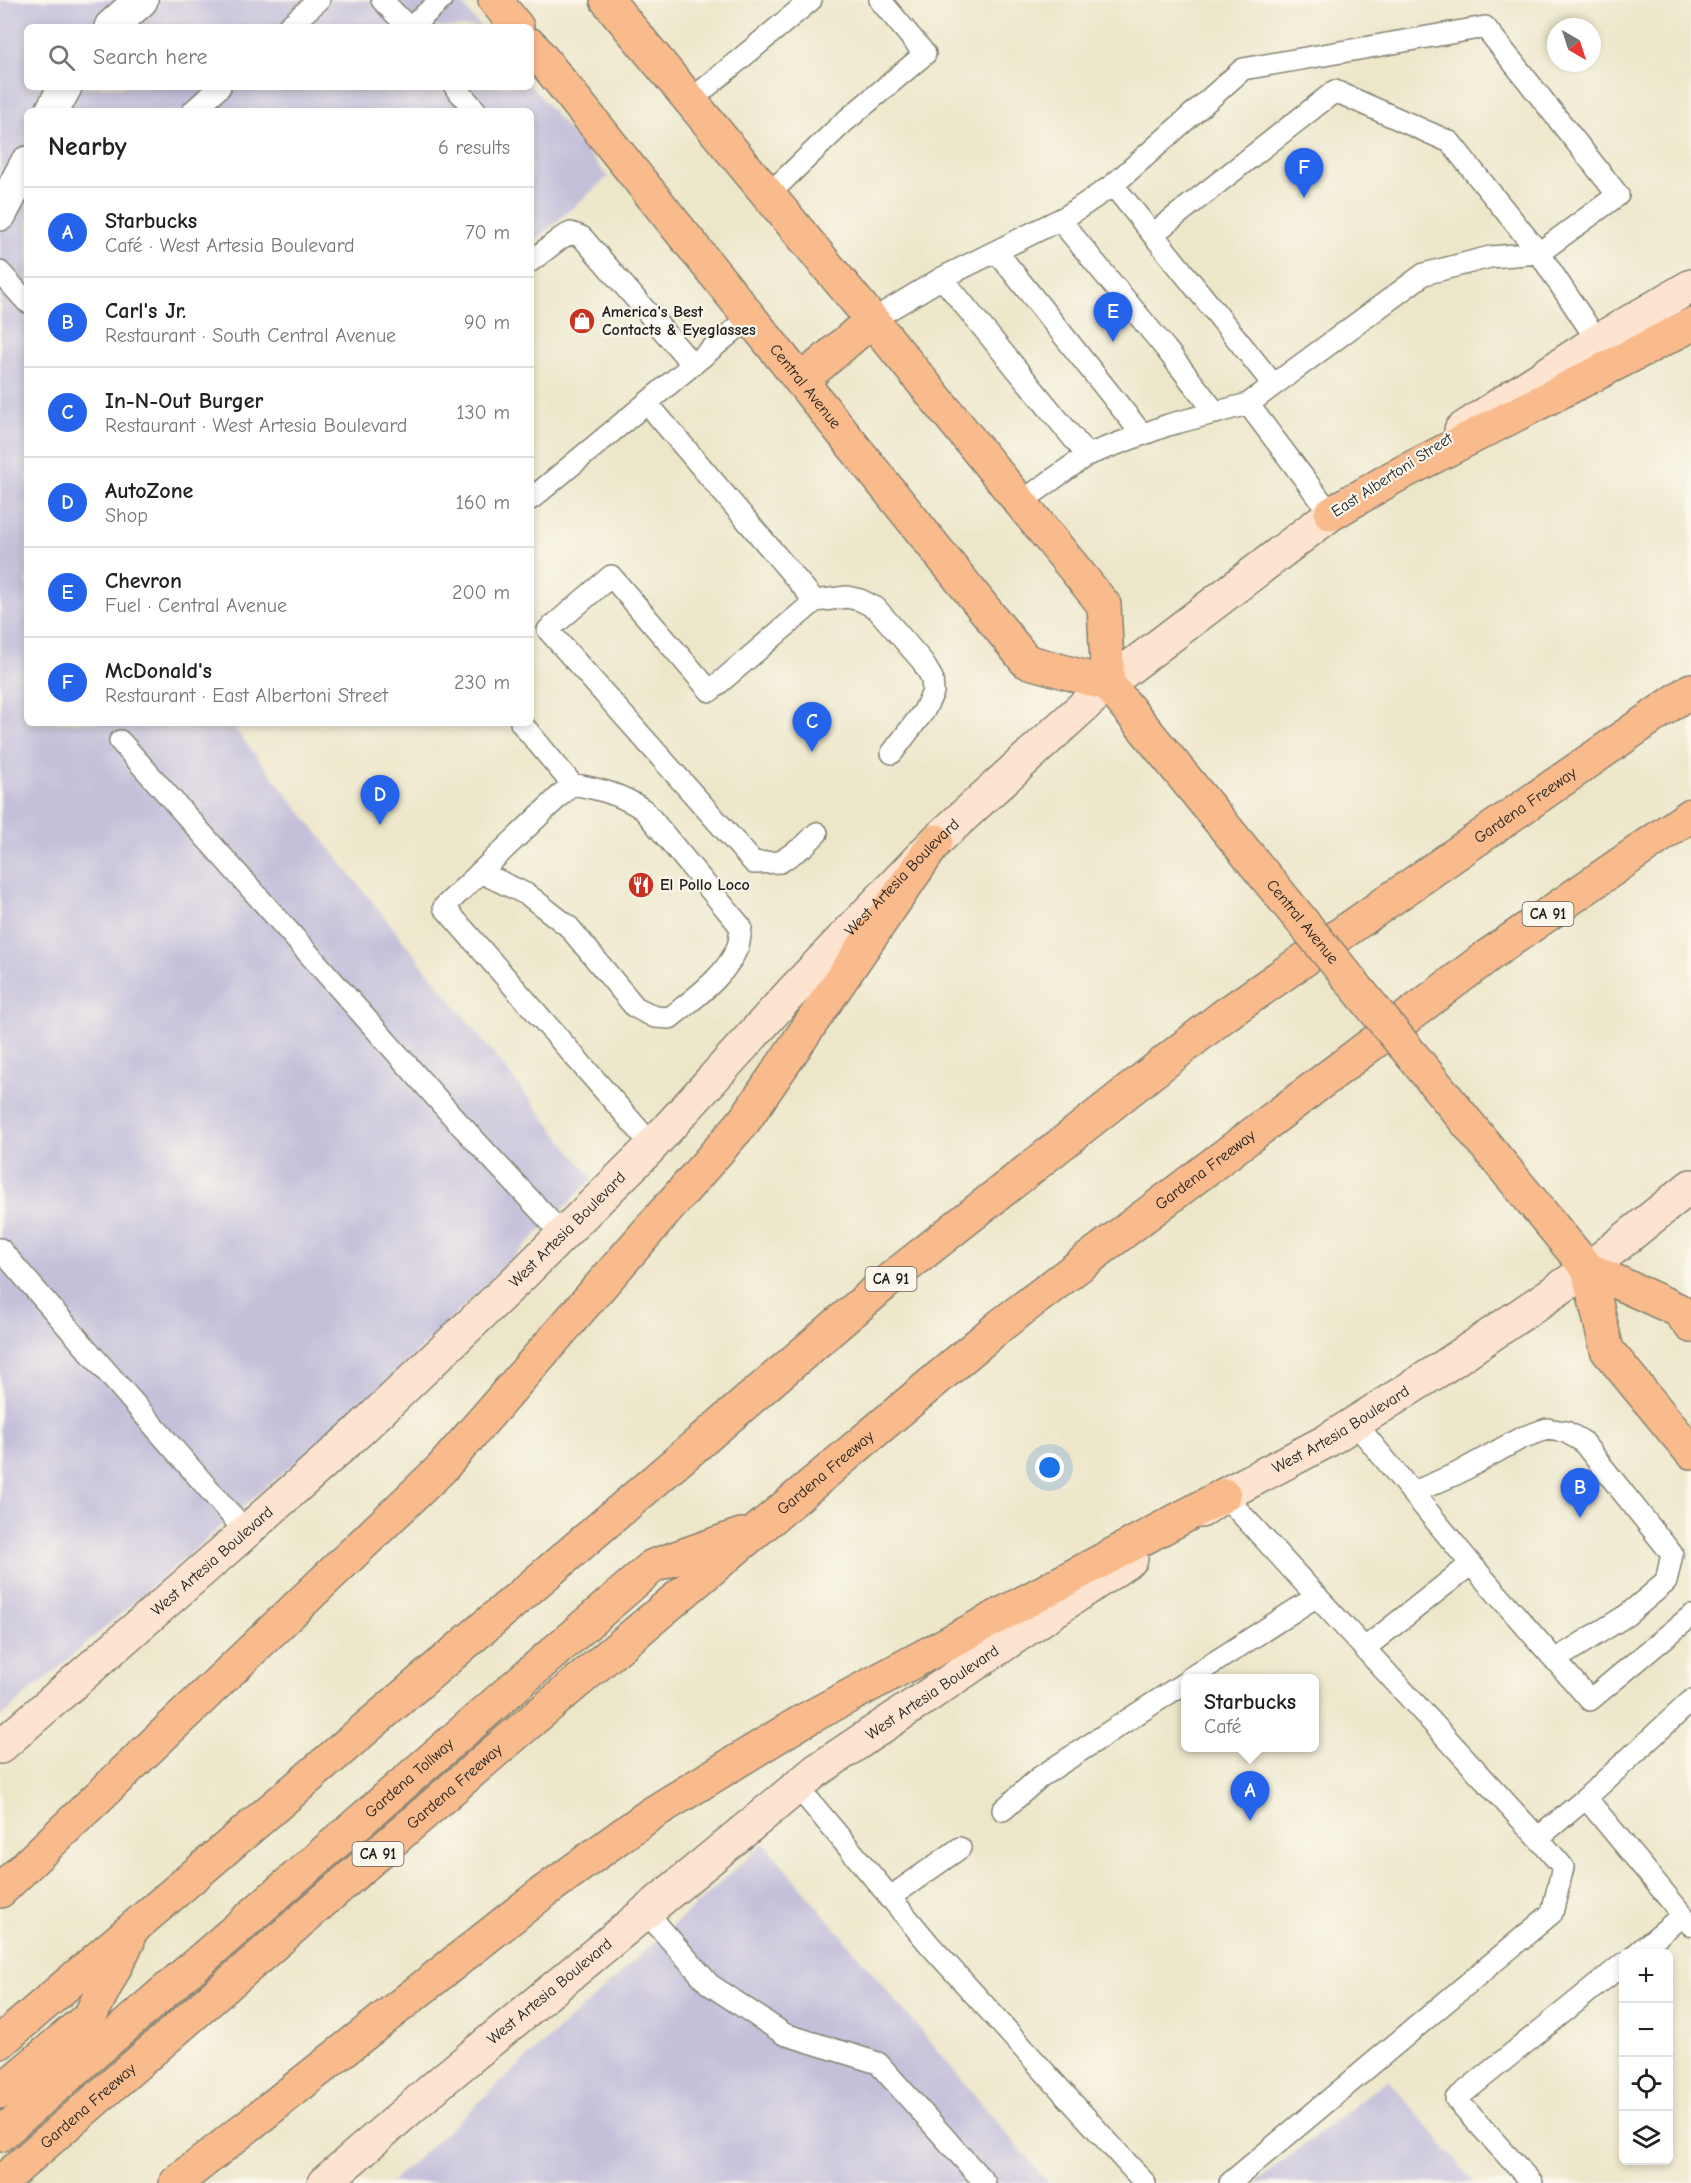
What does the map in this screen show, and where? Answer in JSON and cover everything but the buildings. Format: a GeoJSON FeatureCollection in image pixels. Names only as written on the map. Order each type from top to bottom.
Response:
{"type":"FeatureCollection","features":[{"type":"Feature","properties":{"kind":"main road"},"geometry":{"type":"LineString","coordinates":[[495,0],[515,24]]}},
{"type":"Feature","properties":{"kind":"main road"},"geometry":{"type":"LineString","coordinates":[[608,0],[1104,605],[1108,684]]}},
{"type":"Feature","properties":{"kind":"main road","name":"Central Avenue"},"geometry":{"type":"LineString","coordinates":[[534,49],[1026,661],[1108,684],[1588,1269]]}},
{"type":"Feature","properties":{"kind":"main road"},"geometry":{"type":"LineString","coordinates":[[1332,514],[1605,353],[1691,286]]}},
{"type":"Feature","properties":{"kind":"main road"},"geometry":{"type":"LineString","coordinates":[[801,381],[872,320]]}},
{"type":"Feature","properties":{"kind":"main road"},"geometry":{"type":"LineString","coordinates":[[1605,353],[1691,325]]}},
{"type":"Feature","properties":{"kind":"main road","name":"East Albertoni Street"},"geometry":{"type":"LineString","coordinates":[[1108,684],[1332,514]]}},
{"type":"Feature","properties":{"kind":"main road","name":"West Artesia Boulevard"},"geometry":{"type":"LineString","coordinates":[[0,1747],[359,1431],[563,1235],[652,1145],[798,986],[936,841],[1108,684]]}},
{"type":"Feature","properties":{"kind":"main road","name":"Gardena Freeway"},"geometry":{"type":"LineString","coordinates":[[0,2042],[892,1278],[1222,1017],[1691,690]]}},
{"type":"Feature","properties":{"kind":"main road","name":"Gardena Freeway"},"geometry":{"type":"LineString","coordinates":[[0,2183],[493,1753],[1001,1324],[1489,955],[1691,815]]}},
{"type":"Feature","properties":{"kind":"main road"},"geometry":{"type":"LineString","coordinates":[[0,1891],[441,1469],[744,1121],[936,841]]}},
{"type":"Feature","properties":{"kind":"main road","name":"West Artesia Boulevard"},"geometry":{"type":"LineString","coordinates":[[324,2183],[443,2080],[816,1771],[1224,1495],[1324,1442],[1442,1368],[1588,1269],[1691,1186]]}},
{"type":"Feature","properties":{"kind":"main road"},"geometry":{"type":"LineString","coordinates":[[1588,1269],[1678,1310],[1691,1326]]}},
{"type":"Feature","properties":{"kind":"main road"},"geometry":{"type":"LineString","coordinates":[[1588,1269],[1607,1350],[1691,1452]]}},
{"type":"Feature","properties":{"kind":"main road"},"geometry":{"type":"LineString","coordinates":[[176,2183],[542,1894],[651,1814],[801,1722],[1224,1495]]}},
{"type":"Feature","properties":{"kind":"main road","name":"Gardena Tollway"},"geometry":{"type":"LineString","coordinates":[[0,2136],[653,1566],[759,1529]]}},
{"type":"Feature","properties":{"kind":"main road"},"geometry":{"type":"LineString","coordinates":[[0,2092],[90,2016],[136,1926]]}},
{"type":"Feature","properties":{"kind":"street"},"geometry":{"type":"LineString","coordinates":[[114,24],[141,0]]}},
{"type":"Feature","properties":{"kind":"street"},"geometry":{"type":"LineString","coordinates":[[0,214],[24,169]]}},
{"type":"Feature","properties":{"kind":"lane"},"geometry":{"type":"LineString","coordinates":[[291,24],[319,0]]}},
{"type":"Feature","properties":{"kind":"lane"},"geometry":{"type":"LineString","coordinates":[[382,0],[406,24]]}},
{"type":"Feature","properties":{"kind":"lane"},"geometry":{"type":"LineString","coordinates":[[413,24],[441,0]]}},
{"type":"Feature","properties":{"kind":"lane"},"geometry":{"type":"LineString","coordinates":[[691,100],[811,0]]}},
{"type":"Feature","properties":{"kind":"lane"},"geometry":{"type":"LineString","coordinates":[[768,195],[843,123],[926,54],[880,0]]}},
{"type":"Feature","properties":{"kind":"lane"},"geometry":{"type":"LineString","coordinates":[[872,320],[942,278],[1060,220],[1113,184],[1243,69],[1485,27],[1618,195],[1539,253],[1490,257],[1424,274],[1248,404],[1168,425],[1087,455],[1021,502]]}},
{"type":"Feature","properties":{"kind":"lane"},"geometry":{"type":"LineString","coordinates":[[196,108],[217,90]]}},
{"type":"Feature","properties":{"kind":"lane"},"geometry":{"type":"LineString","coordinates":[[458,90],[473,108]]}},
{"type":"Feature","properties":{"kind":"lane"},"geometry":{"type":"LineString","coordinates":[[1153,234],[1335,91],[1450,142],[1539,253],[1605,353]]}},
{"type":"Feature","properties":{"kind":"lane"},"geometry":{"type":"LineString","coordinates":[[1113,184],[1273,384]]}},
{"type":"Feature","properties":{"kind":"lane"},"geometry":{"type":"LineString","coordinates":[[1060,220],[1216,413]]}},
{"type":"Feature","properties":{"kind":"lane"},"geometry":{"type":"LineString","coordinates":[[534,259],[571,233],[582,237],[692,364]]}},
{"type":"Feature","properties":{"kind":"lane"},"geometry":{"type":"LineString","coordinates":[[997,252],[1142,434]]}},
{"type":"Feature","properties":{"kind":"lane"},"geometry":{"type":"LineString","coordinates":[[0,272],[24,299]]}},
{"type":"Feature","properties":{"kind":"lane"},"geometry":{"type":"LineString","coordinates":[[942,278],[1087,455]]}},
{"type":"Feature","properties":{"kind":"lane"},"geometry":{"type":"LineString","coordinates":[[534,497],[750,317]]}},
{"type":"Feature","properties":{"kind":"lane"},"geometry":{"type":"LineString","coordinates":[[648,403],[815,601]]}},
{"type":"Feature","properties":{"kind":"lane"},"geometry":{"type":"LineString","coordinates":[[1248,404],[1332,514]]}},
{"type":"Feature","properties":{"kind":"lane"},"geometry":{"type":"LineString","coordinates":[[817,833],[804,846],[780,862],[754,863],[548,630],[611,576],[710,691],[815,601],[847,597],[860,600],[876,608],[922,661],[932,678],[933,692],[924,711],[892,753]]}},
{"type":"Feature","properties":{"kind":"lane"},"geometry":{"type":"LineString","coordinates":[[480,872],[528,895],[569,927],[635,1007],[655,1017],[670,1018],[708,986],[727,965],[738,945],[741,927],[644,810],[629,799],[610,792],[572,784],[524,726]]}},
{"type":"Feature","properties":{"kind":"lane"},"geometry":{"type":"LineString","coordinates":[[120,741],[456,1120],[563,1235]]}},
{"type":"Feature","properties":{"kind":"lane"},"geometry":{"type":"LineString","coordinates":[[572,784],[444,907],[652,1145]]}},
{"type":"Feature","properties":{"kind":"lane"},"geometry":{"type":"LineString","coordinates":[[0,1249],[246,1532]]}},
{"type":"Feature","properties":{"kind":"lane"},"geometry":{"type":"LineString","coordinates":[[1354,1423],[1471,1564],[1590,1700],[1691,1616]]}},
{"type":"Feature","properties":{"kind":"lane"},"geometry":{"type":"LineString","coordinates":[[1412,1493],[1458,1473],[1521,1438],[1547,1429],[1566,1432],[1582,1441],[1672,1554],[1666,1582],[1627,1615],[1555,1660]]}},
{"type":"Feature","properties":{"kind":"lane"},"geometry":{"type":"LineString","coordinates":[[1224,1495],[1563,1867],[1552,1913],[1230,2183]]}},
{"type":"Feature","properties":{"kind":"lane"},"geometry":{"type":"LineString","coordinates":[[1365,1648],[1471,1564]]}},
{"type":"Feature","properties":{"kind":"lane"},"geometry":{"type":"LineString","coordinates":[[1196,1674],[1317,1596]]}},
{"type":"Feature","properties":{"kind":"lane"},"geometry":{"type":"LineString","coordinates":[[1003,1810],[1040,1777],[1181,1685]]}},
{"type":"Feature","properties":{"kind":"lane"},"geometry":{"type":"LineString","coordinates":[[1538,1838],[1586,1798],[1691,1701]]}},
{"type":"Feature","properties":{"kind":"lane"},"geometry":{"type":"LineString","coordinates":[[798,1787],[928,1944],[1145,2183]]}},
{"type":"Feature","properties":{"kind":"lane"},"geometry":{"type":"LineString","coordinates":[[1586,1798],[1687,1920],[1642,1949]]}},
{"type":"Feature","properties":{"kind":"lane"},"geometry":{"type":"LineString","coordinates":[[889,1898],[960,1848]]}},
{"type":"Feature","properties":{"kind":"lane"},"geometry":{"type":"LineString","coordinates":[[646,1912],[709,1984],[784,2034],[878,2063],[985,2183]]}},
{"type":"Feature","properties":{"kind":"lane"},"geometry":{"type":"LineString","coordinates":[[1532,2183],[1456,2099],[1619,1966]]}},
{"type":"Feature","properties":{"kind":"shaded area"},"geometry":{"type":"Polygon","coordinates":[[[0,0],[459,0],[479,24],[24,24],[24,90],[534,90],[608,177],[534,241],[534,108],[24,108],[24,726],[232,726],[593,1179],[376,1392],[0,1718],[0,0]]]}},
{"type":"Feature","properties":{"kind":"shaded area"},"geometry":{"type":"Polygon","coordinates":[[[764,1843],[1048,2183],[390,2183],[764,1843]]]}},
{"type":"Feature","properties":{"kind":"shaded area"},"geometry":{"type":"Polygon","coordinates":[[[1388,2079],[1475,2183],[1255,2183],[1388,2079]]]}},
{"type":"Feature","properties":{"kind":"place","name":"McDonald's"},"geometry":{"type":"Point","coordinates":[1304,198]}},
{"type":"Feature","properties":{"kind":"place","name":"America's Best Contacts & Eyeglasses"},"geometry":{"type":"Point","coordinates":[582,321]}},
{"type":"Feature","properties":{"kind":"place","name":"Chevron"},"geometry":{"type":"Point","coordinates":[1113,342]}},
{"type":"Feature","properties":{"kind":"place","name":"In-N-Out Burger"},"geometry":{"type":"Point","coordinates":[812,752]}},
{"type":"Feature","properties":{"kind":"place","name":"AutoZone"},"geometry":{"type":"Point","coordinates":[380,825]}},
{"type":"Feature","properties":{"kind":"place","name":"El Pollo Loco"},"geometry":{"type":"Point","coordinates":[641,885]}},
{"type":"Feature","properties":{"kind":"place","name":"Carl's Jr."},"geometry":{"type":"Point","coordinates":[1580,1518]}},
{"type":"Feature","properties":{"kind":"place","name":"Starbucks"},"geometry":{"type":"Point","coordinates":[1250,1821]}}]}
